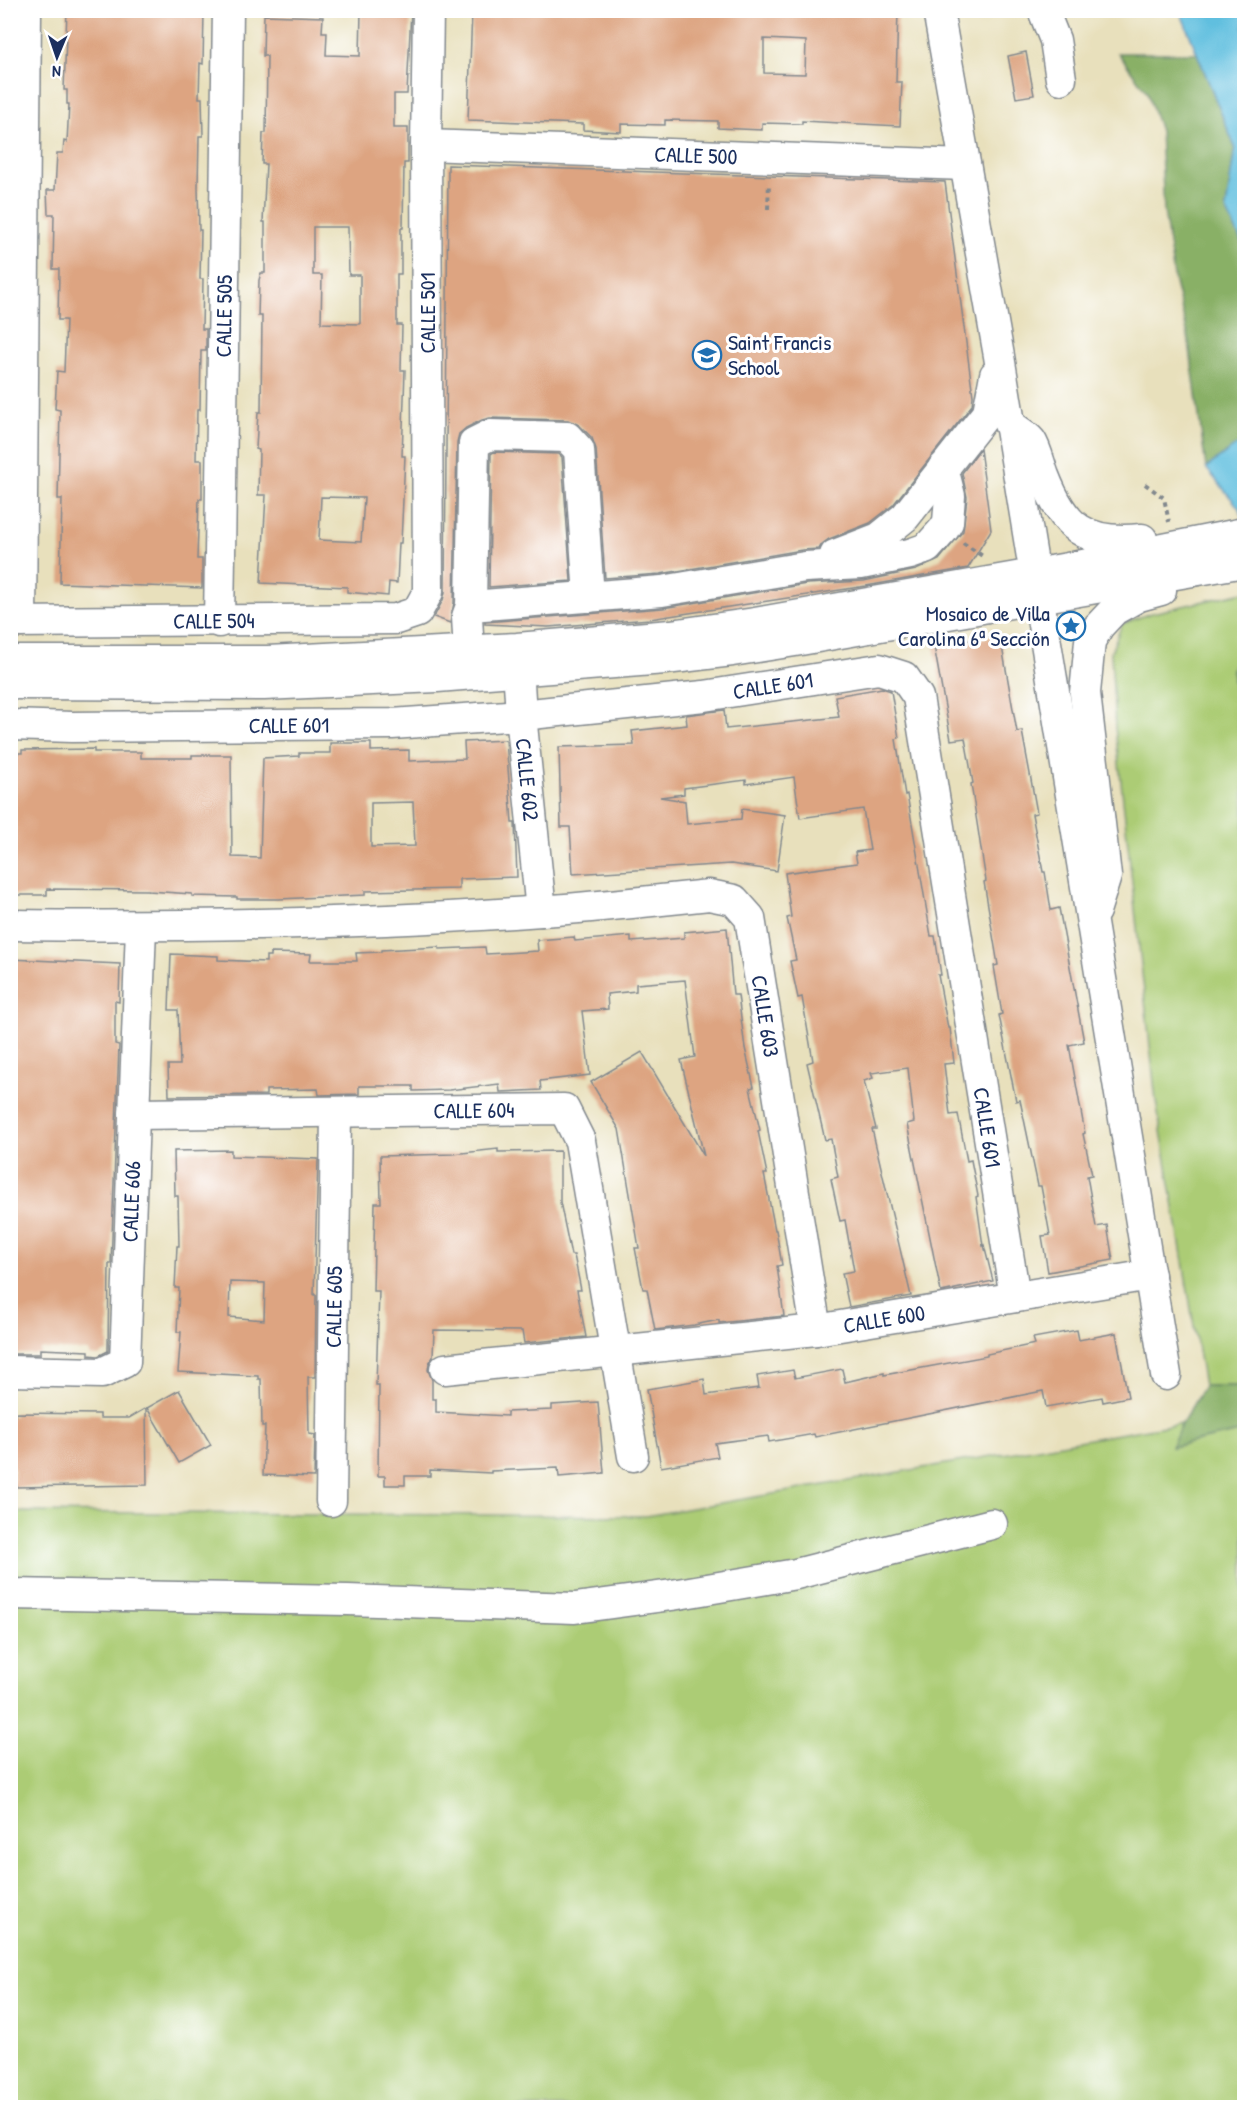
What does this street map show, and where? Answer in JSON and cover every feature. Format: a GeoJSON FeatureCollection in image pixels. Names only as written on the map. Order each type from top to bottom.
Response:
{"type":"FeatureCollection","features":[{"type":"Feature","properties":{"kind":"street"},"geometry":{"type":"LineString","coordinates":[[16,622],[26,10]]}},
{"type":"Feature","properties":{"kind":"street","name":"CALLE 505"},"geometry":{"type":"LineString","coordinates":[[219,622],[228,10]]}},
{"type":"Feature","properties":{"kind":"street","name":"CALLE 501"},"geometry":{"type":"LineString","coordinates":[[417,612],[428,592],[426,145],[428,10]]}},
{"type":"Feature","properties":{"kind":"street"},"geometry":{"type":"LineString","coordinates":[[938,10],[999,356],[1166,1375]]}},
{"type":"Feature","properties":{"kind":"street"},"geometry":{"type":"LineString","coordinates":[[1043,10],[1055,40],[1061,79]]}},
{"type":"Feature","properties":{"kind":"street","name":"CALLE 500"},"geometry":{"type":"LineString","coordinates":[[426,145],[965,165]]}},
{"type":"Feature","properties":{"kind":"street"},"geometry":{"type":"LineString","coordinates":[[805,567],[879,538],[904,517],[988,412],[999,356]]}},
{"type":"Feature","properties":{"kind":"street"},"geometry":{"type":"LineString","coordinates":[[1009,424],[1031,441],[1052,496],[1066,519],[1082,531],[1103,540],[1184,551]]}},
{"type":"Feature","properties":{"kind":"street"},"geometry":{"type":"LineString","coordinates":[[470,662],[467,617],[471,606],[474,443],[490,435],[567,437],[579,450],[589,597]]}},
{"type":"Feature","properties":{"kind":"street"},"geometry":{"type":"LineString","coordinates":[[471,606],[662,591],[805,567],[861,564],[910,554],[927,548],[944,530],[948,522],[950,496],[943,468]]}},
{"type":"Feature","properties":{"kind":"street"},"geometry":{"type":"LineString","coordinates":[[10,684],[73,673],[268,661],[470,662],[517,659],[665,659],[732,651],[1035,586],[1184,551],[1236,549]]}},
{"type":"Feature","properties":{"kind":"street"},"geometry":{"type":"LineString","coordinates":[[1092,919],[1106,876],[1085,693],[1090,641],[1099,626],[1114,610],[1139,596],[1185,584],[1184,551]]}},
{"type":"Feature","properties":{"kind":"street","name":"CALLE 504"},"geometry":{"type":"LineString","coordinates":[[16,622],[396,619],[417,612]]}},
{"type":"Feature","properties":{"kind":"street","name":"CALLE 602"},"geometry":{"type":"LineString","coordinates":[[517,659],[541,911]]}},
{"type":"Feature","properties":{"kind":"street"},"geometry":{"type":"LineString","coordinates":[[10,662],[73,673]]}},
{"type":"Feature","properties":{"kind":"street","name":"CALLE 601"},"geometry":{"type":"LineString","coordinates":[[10,725],[72,727],[392,724],[521,715],[704,696],[879,669],[904,677],[918,697],[1015,1297]]}},
{"type":"Feature","properties":{"kind":"street"},"geometry":{"type":"LineString","coordinates":[[72,727],[73,673]]}},
{"type":"Feature","properties":{"kind":"street","name":"CALLE 603"},"geometry":{"type":"LineString","coordinates":[[541,911],[709,896],[734,900],[750,918],[816,1330]]}},
{"type":"Feature","properties":{"kind":"street"},"geometry":{"type":"LineString","coordinates":[[10,925],[141,927],[306,923],[541,911]]}},
{"type":"Feature","properties":{"kind":"street","name":"CALLE 606"},"geometry":{"type":"LineString","coordinates":[[10,1371],[102,1372],[125,1362],[141,927]]}},
{"type":"Feature","properties":{"kind":"street","name":"CALLE 604"},"geometry":{"type":"LineString","coordinates":[[134,1114],[564,1109],[580,1141],[617,1352]]}},
{"type":"Feature","properties":{"kind":"street","name":"CALLE 605"},"geometry":{"type":"LineString","coordinates":[[331,1501],[336,1113]]}},
{"type":"Feature","properties":{"kind":"street","name":"CALLE 600"},"geometry":{"type":"LineString","coordinates":[[445,1369],[816,1330],[1150,1275]]}},
{"type":"Feature","properties":{"kind":"street"},"geometry":{"type":"LineString","coordinates":[[617,1352],[633,1456]]}},
{"type":"Feature","properties":{"kind":"street"},"geometry":{"type":"LineString","coordinates":[[10,1594],[348,1600],[575,1608],[672,1595],[796,1574],[992,1524]]}},
{"type":"Feature","properties":{"kind":"path"},"geometry":{"type":"LineString","coordinates":[[1145,484],[1164,498],[1169,520],[1184,551]]}},
{"type":"Feature","properties":{"kind":"path"},"geometry":{"type":"LineString","coordinates":[[944,530],[991,561]]}},
{"type":"Feature","properties":{"kind":"green space"},"geometry":{"type":"Polygon","coordinates":[[[1118,53],[1197,53],[1235,147],[1226,209],[1244,247],[1244,440],[1206,468],[1188,335],[1175,283],[1164,211],[1160,131],[1147,92],[1118,53]]]}},
{"type":"Feature","properties":{"kind":"green space"},"geometry":{"type":"Polygon","coordinates":[[[1244,592],[1244,636],[1232,670],[1244,764],[1244,1386],[1204,1386],[1156,1101],[1115,727],[1111,652],[1122,624],[1148,614],[1244,592]]]}},
{"type":"Feature","properties":{"kind":"green space"},"geometry":{"type":"Polygon","coordinates":[[[1244,636],[1244,764],[1232,670],[1244,636]]]}},
{"type":"Feature","properties":{"kind":"green space"},"geometry":{"type":"Polygon","coordinates":[[[1204,1386],[1244,1386],[1244,1431],[1171,1447],[1182,1423],[1204,1386]]]}},
{"type":"Feature","properties":{"kind":"green space"},"geometry":{"type":"Polygon","coordinates":[[[1182,1423],[1172,1447],[1244,1431],[1244,2107],[11,2108],[11,1512],[646,1516],[1182,1423]]]}},
{"type":"Feature","properties":{"kind":"water"},"geometry":{"type":"Polygon","coordinates":[[[1180,11],[1244,11],[1244,247],[1226,209],[1235,147],[1180,11]]]}},
{"type":"Feature","properties":{"kind":"water"},"geometry":{"type":"Polygon","coordinates":[[[1244,440],[1244,523],[1240,509],[1206,468],[1244,440]]]}},
{"type":"Feature","properties":{"kind":"building"},"geometry":{"type":"Polygon","coordinates":[[[67,10],[204,12],[203,64],[200,63],[199,98],[202,98],[203,136],[199,136],[198,187],[199,230],[201,230],[200,279],[203,279],[202,329],[206,329],[206,351],[201,351],[196,460],[202,460],[202,499],[199,499],[197,559],[202,559],[202,588],[60,583],[62,499],[58,499],[60,410],[55,409],[57,371],[64,372],[66,320],[58,320],[59,269],[53,269],[54,214],[48,214],[47,190],[55,190],[57,153],[63,153],[64,141],[67,142],[69,104],[67,104],[67,90],[64,90],[67,10]]]}},
{"type":"Feature","properties":{"kind":"building"},"geometry":{"type":"Polygon","coordinates":[[[361,10],[411,10],[407,94],[394,94],[394,128],[408,128],[408,163],[404,163],[401,274],[397,274],[397,325],[402,325],[401,370],[405,370],[402,456],[405,456],[397,583],[389,582],[388,596],[347,592],[347,587],[261,583],[266,495],[258,495],[259,450],[256,449],[258,412],[261,412],[262,316],[258,316],[259,280],[261,273],[265,273],[265,222],[263,222],[266,164],[262,164],[263,133],[266,133],[267,56],[263,56],[264,15],[323,17],[322,32],[327,32],[326,55],[360,56],[361,10]],[[313,227],[313,275],[322,275],[321,323],[360,324],[360,275],[349,275],[348,227],[313,227]],[[321,497],[319,540],[361,542],[364,498],[321,497]]]}},
{"type":"Feature","properties":{"kind":"building"},"geometry":{"type":"Polygon","coordinates":[[[472,10],[898,10],[896,82],[902,82],[900,126],[802,121],[802,124],[762,123],[762,130],[718,128],[718,121],[665,120],[665,125],[621,124],[621,132],[583,130],[583,124],[468,120],[472,10]],[[764,39],[764,73],[805,74],[806,41],[764,39]]]}},
{"type":"Feature","properties":{"kind":"building"},"geometry":{"type":"Polygon","coordinates":[[[1026,52],[1034,95],[1016,98],[1008,56],[1026,52]]]}},
{"type":"Feature","properties":{"kind":"building","name":"Saint Francis School"},"geometry":{"type":"Polygon","coordinates":[[[448,165],[945,182],[973,396],[972,405],[893,505],[870,523],[829,539],[819,549],[660,574],[605,578],[596,449],[592,438],[579,425],[568,420],[490,418],[482,420],[459,434],[457,442],[454,603],[450,623],[434,617],[445,592],[448,165]]]}},
{"type":"Feature","properties":{"kind":"building"},"geometry":{"type":"Polygon","coordinates":[[[980,449],[991,530],[968,568],[650,619],[548,627],[485,624],[485,622],[663,608],[807,584],[864,581],[916,570],[939,560],[963,531],[967,497],[962,473],[980,449]]]}},
{"type":"Feature","properties":{"kind":"building"},"geometry":{"type":"Polygon","coordinates":[[[494,452],[559,454],[562,457],[571,581],[489,587],[491,454],[494,452]]]}},
{"type":"Feature","properties":{"kind":"building"},"geometry":{"type":"Polygon","coordinates":[[[1000,635],[1017,732],[1022,731],[1030,774],[1037,813],[1032,814],[1043,872],[1045,872],[1051,910],[1059,908],[1084,1042],[1069,1045],[1092,1175],[1087,1176],[1096,1227],[1107,1225],[1113,1260],[1048,1272],[1042,1236],[1050,1235],[1041,1186],[1038,1186],[1020,1100],[1016,1101],[999,1015],[1002,1014],[994,966],[998,965],[984,882],[986,881],[965,738],[951,740],[934,646],[1000,635]]]}},
{"type":"Feature","properties":{"kind":"building"},"geometry":{"type":"Polygon","coordinates":[[[882,688],[891,691],[905,795],[907,794],[931,936],[935,936],[941,975],[938,975],[948,1028],[950,1028],[954,1063],[944,1064],[950,1115],[958,1114],[967,1161],[971,1160],[978,1196],[976,1197],[983,1246],[993,1281],[941,1292],[907,1124],[914,1122],[908,1068],[871,1073],[873,1078],[864,1081],[876,1129],[872,1129],[911,1296],[849,1307],[842,1273],[854,1271],[845,1220],[840,1221],[831,1179],[838,1177],[831,1139],[825,1140],[807,1063],[813,1061],[802,997],[798,998],[790,961],[796,960],[787,918],[791,917],[785,873],[857,863],[855,852],[870,850],[863,809],[800,818],[794,777],[746,784],[746,780],[684,788],[684,794],[660,797],[685,801],[687,824],[741,819],[742,809],[785,815],[777,871],[731,864],[573,874],[570,827],[561,827],[559,747],[634,745],[632,731],[687,725],[686,715],[724,710],[726,729],[839,717],[835,696],[882,688]]]}},
{"type":"Feature","properties":{"kind":"building"},"geometry":{"type":"Polygon","coordinates":[[[506,740],[512,823],[515,823],[517,877],[459,879],[459,889],[365,891],[365,895],[279,899],[192,896],[192,894],[149,890],[47,889],[47,895],[10,895],[10,831],[15,831],[14,753],[22,753],[22,750],[94,749],[94,752],[141,752],[141,758],[231,755],[232,857],[260,858],[263,758],[299,756],[299,753],[330,753],[330,743],[371,743],[371,751],[409,750],[409,761],[465,759],[464,742],[506,740]],[[413,802],[371,803],[371,847],[415,846],[413,802]]]}},
{"type":"Feature","properties":{"kind":"building"},"geometry":{"type":"Polygon","coordinates":[[[727,928],[733,995],[738,995],[745,1048],[754,1087],[750,1088],[767,1174],[764,1174],[782,1265],[777,1266],[784,1316],[719,1323],[719,1320],[655,1330],[647,1289],[643,1289],[635,1248],[639,1248],[619,1129],[591,1082],[642,1052],[704,1156],[681,1060],[695,1057],[685,980],[636,984],[636,991],[607,994],[608,1009],[582,1011],[590,1075],[540,1081],[541,1090],[500,1092],[499,1084],[449,1090],[413,1091],[413,1086],[359,1086],[359,1094],[319,1095],[318,1089],[266,1090],[266,1095],[169,1096],[168,1065],[180,1065],[178,1010],[169,1010],[171,954],[218,956],[218,960],[266,962],[266,956],[271,956],[271,953],[311,954],[310,961],[357,961],[356,953],[381,952],[381,950],[485,947],[486,954],[538,951],[537,940],[574,937],[575,941],[631,936],[631,942],[684,938],[684,932],[727,928]]]}},
{"type":"Feature","properties":{"kind":"building"},"geometry":{"type":"Polygon","coordinates":[[[10,959],[120,964],[119,1002],[115,1001],[115,1044],[119,1045],[111,1264],[109,1264],[108,1351],[98,1356],[89,1355],[89,1351],[40,1349],[40,1354],[10,1354],[10,959]]]}},
{"type":"Feature","properties":{"kind":"building"},"geometry":{"type":"Polygon","coordinates":[[[498,1149],[498,1152],[560,1151],[560,1202],[581,1290],[577,1290],[586,1337],[524,1343],[522,1331],[434,1330],[433,1357],[428,1370],[432,1380],[432,1399],[436,1399],[436,1412],[507,1416],[507,1412],[552,1410],[552,1405],[598,1402],[604,1473],[559,1477],[558,1468],[491,1471],[491,1473],[430,1470],[430,1476],[405,1476],[405,1485],[385,1485],[385,1476],[378,1476],[379,1385],[376,1385],[379,1291],[373,1291],[375,1203],[381,1203],[380,1156],[453,1154],[498,1149]]]}},
{"type":"Feature","properties":{"kind":"building"},"geometry":{"type":"Polygon","coordinates":[[[231,1150],[231,1156],[318,1159],[314,1295],[316,1295],[315,1377],[308,1377],[309,1434],[315,1435],[314,1477],[263,1475],[265,1426],[262,1426],[261,1379],[258,1379],[258,1376],[178,1372],[181,1332],[177,1332],[179,1288],[175,1288],[177,1246],[179,1246],[174,1151],[231,1150]],[[230,1282],[229,1317],[264,1320],[265,1283],[230,1282]]]}},
{"type":"Feature","properties":{"kind":"building"},"geometry":{"type":"Polygon","coordinates":[[[1077,1330],[1079,1340],[1116,1333],[1128,1397],[1103,1402],[1102,1397],[1046,1407],[1043,1391],[815,1437],[814,1434],[769,1442],[768,1436],[715,1443],[718,1457],[661,1467],[647,1389],[704,1379],[706,1395],[759,1388],[757,1376],[793,1370],[795,1378],[842,1369],[845,1382],[884,1373],[884,1375],[987,1356],[987,1354],[1035,1344],[1033,1338],[1077,1330]]]}},
{"type":"Feature","properties":{"kind":"building"},"geometry":{"type":"Polygon","coordinates":[[[179,1390],[211,1445],[179,1463],[147,1408],[179,1390]]]}},
{"type":"Feature","properties":{"kind":"building"},"geometry":{"type":"Polygon","coordinates":[[[146,1408],[147,1485],[13,1487],[14,1468],[10,1468],[10,1416],[15,1416],[15,1413],[100,1414],[100,1418],[129,1418],[146,1408]]]}},
{"type":"Feature","properties":{"kind":"place","name":"Saint Francis School"},"geometry":{"type":"Point","coordinates":[707,355]}},
{"type":"Feature","properties":{"kind":"place","name":"Mosaico de Villa Carolina 6ª Sección"},"geometry":{"type":"Point","coordinates":[1071,626]}}]}
